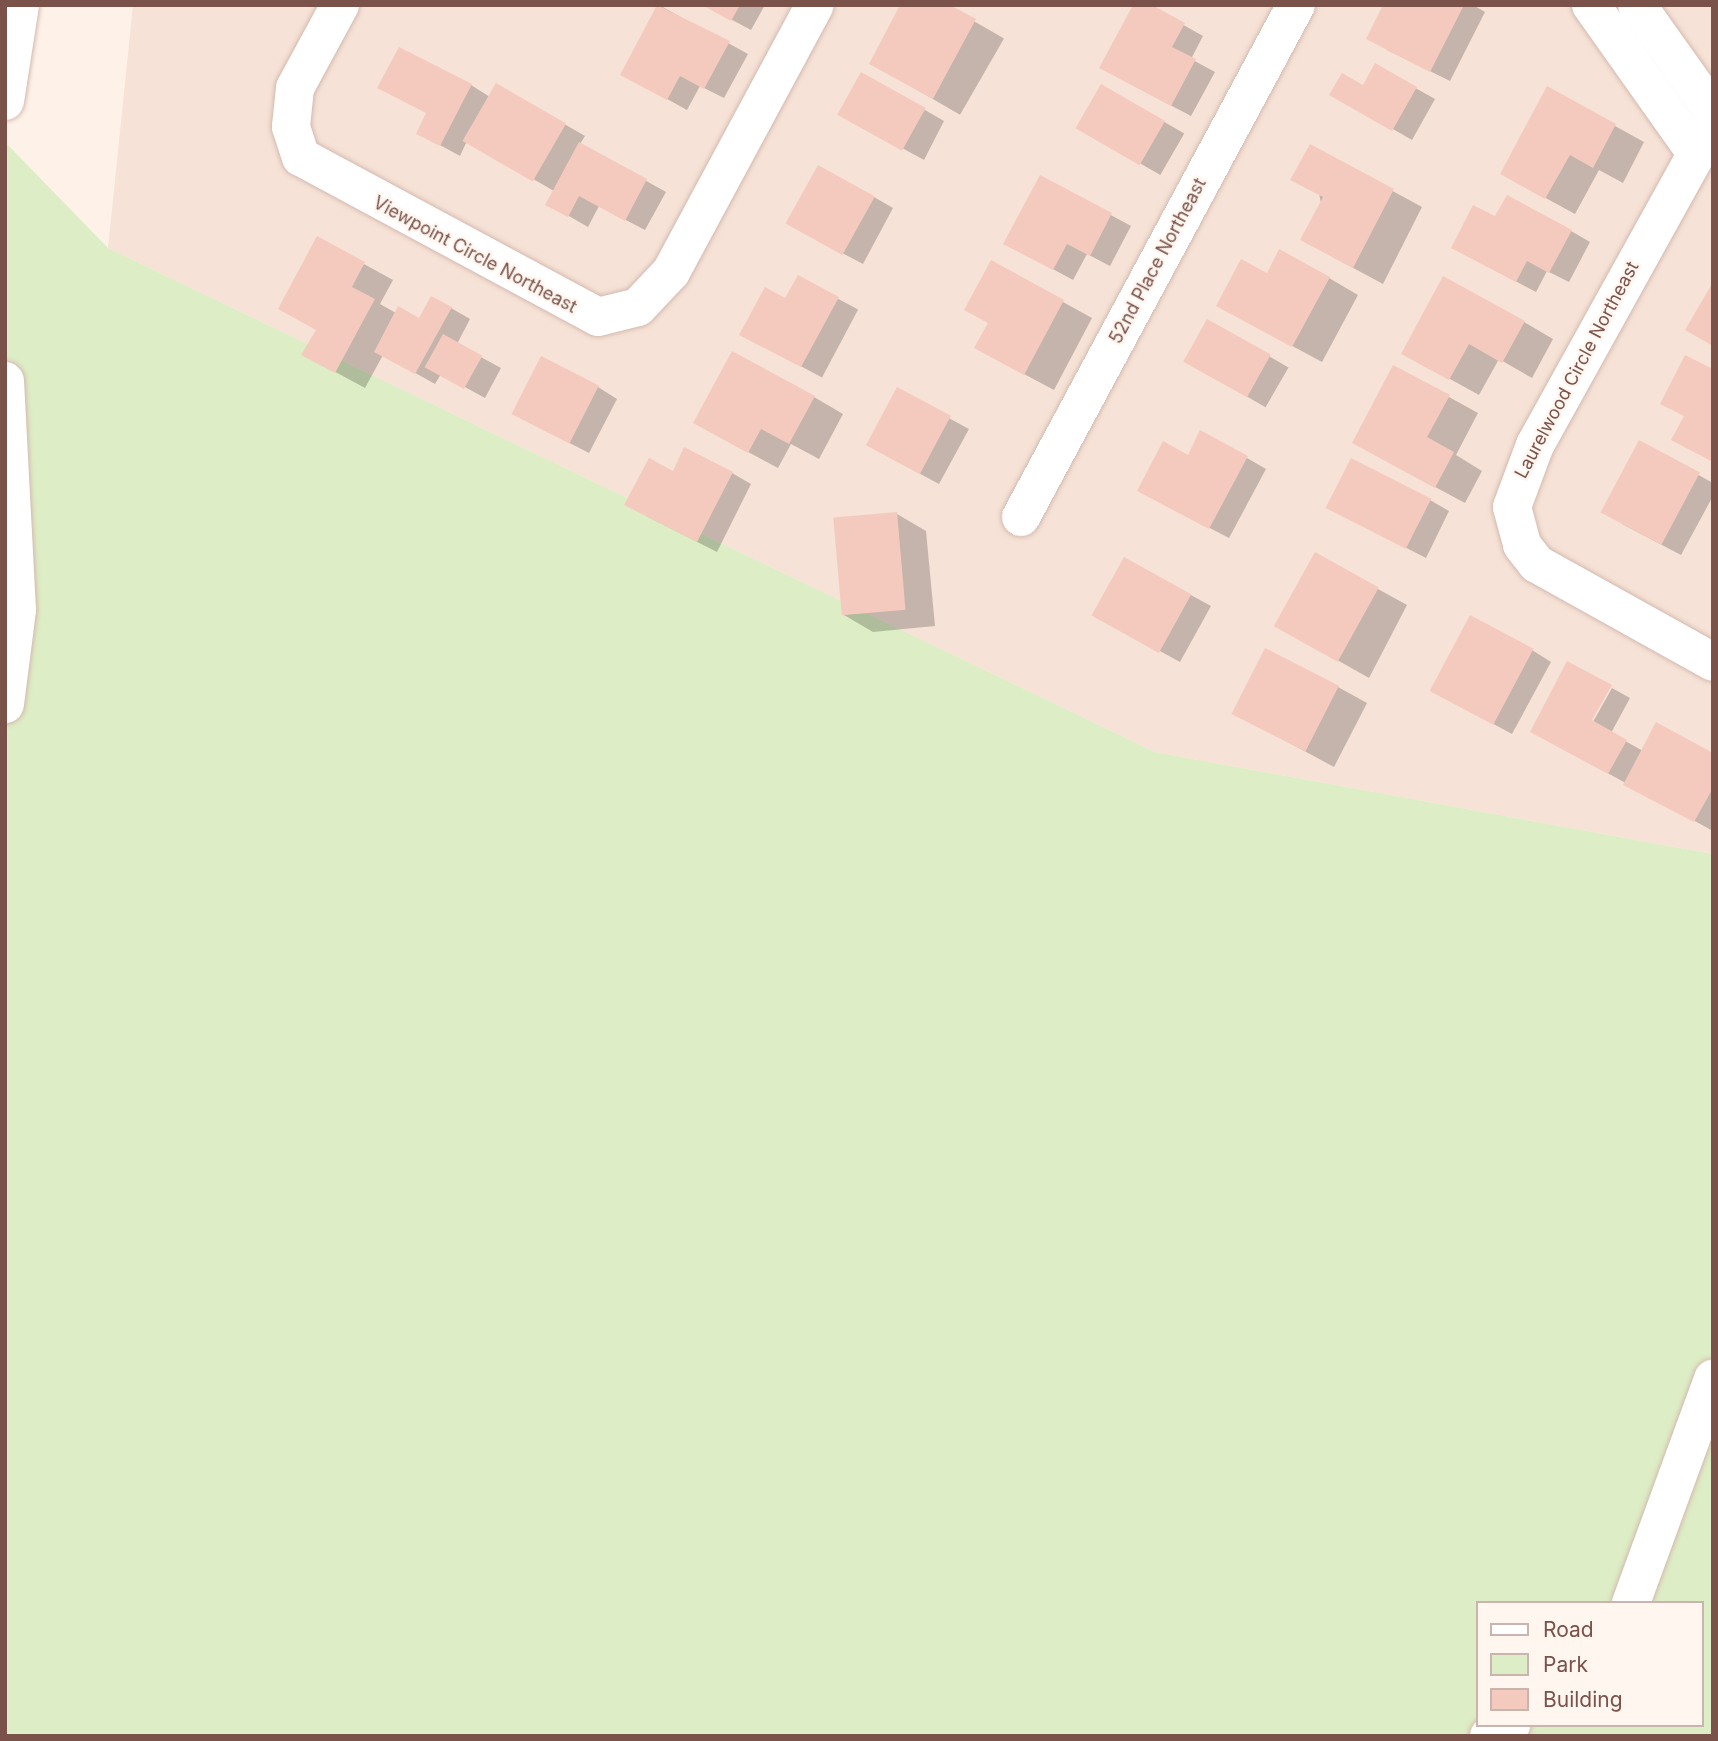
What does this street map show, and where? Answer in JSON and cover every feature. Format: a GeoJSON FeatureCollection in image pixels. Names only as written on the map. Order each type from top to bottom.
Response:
{"type":"FeatureCollection","features":[{"type":"Feature","properties":{"kind":"street"},"geometry":{"type":"LineString","coordinates":[[5,101],[20,5]]}},
{"type":"Feature","properties":{"kind":"street","name":"Viewpoint Circle Northeast"},"geometry":{"type":"LineString","coordinates":[[340,5],[295,88],[291,127],[301,157],[316,170],[598,317],[638,307],[671,272],[815,5]]}},
{"type":"Feature","properties":{"kind":"street","name":"52nd Place Northeast"},"geometry":{"type":"LineString","coordinates":[[1021,517],[1296,5]]}},
{"type":"Feature","properties":{"kind":"street","name":"Laurelwood Circle Northeast"},"geometry":{"type":"LineString","coordinates":[[1591,5],[1703,136],[1535,445],[1512,507],[1521,545],[1537,564],[1713,662]]}},
{"type":"Feature","properties":{"kind":"street"},"geometry":{"type":"LineString","coordinates":[[1637,5],[1713,112]]}},
{"type":"Feature","properties":{"kind":"street"},"geometry":{"type":"LineString","coordinates":[[5,381],[17,610],[5,704]]}},
{"type":"Feature","properties":{"kind":"street"},"geometry":{"type":"LineString","coordinates":[[1632,1601],[1713,1379]]}},
{"type":"Feature","properties":{"kind":"street"},"geometry":{"type":"LineString","coordinates":[[1489,1736],[1507,1727]]}},
{"type":"Feature","properties":{"kind":"shaded area"},"geometry":{"type":"Polygon","coordinates":[[[133,5],[1713,5],[1713,854],[1155,752],[108,248],[133,5]]]}},
{"type":"Feature","properties":{"kind":"green space"},"geometry":{"type":"Polygon","coordinates":[[[5,142],[108,248],[1155,752],[1713,854],[1713,1736],[5,1736],[5,142]]]}},
{"type":"Feature","properties":{"kind":"building"},"geometry":{"type":"Polygon","coordinates":[[[657,5],[730,41],[704,89],[680,76],[667,100],[620,75],[657,5]]]}},
{"type":"Feature","properties":{"kind":"building"},"geometry":{"type":"Polygon","coordinates":[[[702,5],[740,5],[731,21],[702,5]]]}},
{"type":"Feature","properties":{"kind":"building"},"geometry":{"type":"Polygon","coordinates":[[[900,5],[950,5],[976,19],[933,99],[869,64],[900,5]]]}},
{"type":"Feature","properties":{"kind":"building"},"geometry":{"type":"Polygon","coordinates":[[[1133,5],[1152,5],[1185,23],[1172,47],[1196,59],[1171,106],[1099,68],[1133,5]]]}},
{"type":"Feature","properties":{"kind":"building"},"geometry":{"type":"Polygon","coordinates":[[[1383,5],[1464,5],[1430,72],[1366,39],[1383,5]]]}},
{"type":"Feature","properties":{"kind":"building"},"geometry":{"type":"Polygon","coordinates":[[[399,47],[472,84],[440,146],[416,134],[426,113],[377,88],[399,47]]]}},
{"type":"Feature","properties":{"kind":"building"},"geometry":{"type":"Polygon","coordinates":[[[1375,63],[1417,87],[1392,131],[1329,95],[1342,73],[1363,85],[1375,63]]]}},
{"type":"Feature","properties":{"kind":"building"},"geometry":{"type":"Polygon","coordinates":[[[861,72],[926,108],[902,151],[837,115],[861,72]]]}},
{"type":"Feature","properties":{"kind":"building"},"geometry":{"type":"Polygon","coordinates":[[[496,83],[566,124],[533,182],[462,141],[496,83]]]}},
{"type":"Feature","properties":{"kind":"building"},"geometry":{"type":"Polygon","coordinates":[[[1101,84],[1165,121],[1140,165],[1076,128],[1101,84]]]}},
{"type":"Feature","properties":{"kind":"building"},"geometry":{"type":"Polygon","coordinates":[[[1547,86],[1616,124],[1593,168],[1570,155],[1545,199],[1500,174],[1547,86]]]}},
{"type":"Feature","properties":{"kind":"building"},"geometry":{"type":"Polygon","coordinates":[[[579,142],[647,179],[625,221],[579,196],[568,217],[545,205],[579,142]]]}},
{"type":"Feature","properties":{"kind":"building"},"geometry":{"type":"Polygon","coordinates":[[[1310,144],[1394,189],[1353,268],[1300,240],[1323,197],[1290,180],[1310,144]]]}},
{"type":"Feature","properties":{"kind":"building"},"geometry":{"type":"Polygon","coordinates":[[[818,165],[875,197],[842,255],[786,224],[818,165]]]}},
{"type":"Feature","properties":{"kind":"building"},"geometry":{"type":"Polygon","coordinates":[[[1040,175],[1112,213],[1090,256],[1067,244],[1053,270],[1003,244],[1040,175]]]}},
{"type":"Feature","properties":{"kind":"building"},"geometry":{"type":"Polygon","coordinates":[[[1507,195],[1572,230],[1549,273],[1527,261],[1516,282],[1451,248],[1473,205],[1495,216],[1507,195]]]}},
{"type":"Feature","properties":{"kind":"building"},"geometry":{"type":"Polygon","coordinates":[[[317,236],[365,262],[352,287],[375,299],[335,373],[301,355],[316,330],[278,309],[317,236]]]}},
{"type":"Feature","properties":{"kind":"building"},"geometry":{"type":"Polygon","coordinates":[[[1279,249],[1330,277],[1292,347],[1216,306],[1241,259],[1267,273],[1279,249]]]}},
{"type":"Feature","properties":{"kind":"building"},"geometry":{"type":"Polygon","coordinates":[[[991,260],[1064,300],[1024,375],[974,348],[988,323],[964,310],[991,260]]]}},
{"type":"Feature","properties":{"kind":"building"},"geometry":{"type":"Polygon","coordinates":[[[798,275],[839,297],[801,367],[739,335],[765,287],[785,298],[798,275]]]}},
{"type":"Feature","properties":{"kind":"building"},"geometry":{"type":"Polygon","coordinates":[[[1443,276],[1525,321],[1502,363],[1469,344],[1449,380],[1401,354],[1443,276]]]}},
{"type":"Feature","properties":{"kind":"building"},"geometry":{"type":"Polygon","coordinates":[[[1713,282],[1713,346],[1685,330],[1713,282]]]}},
{"type":"Feature","properties":{"kind":"building"},"geometry":{"type":"Polygon","coordinates":[[[431,296],[452,307],[415,374],[374,352],[398,306],[419,318],[431,296]]]}},
{"type":"Feature","properties":{"kind":"building"},"geometry":{"type":"Polygon","coordinates":[[[1207,319],[1271,354],[1247,397],[1183,362],[1207,319]]]}},
{"type":"Feature","properties":{"kind":"building"},"geometry":{"type":"Polygon","coordinates":[[[443,334],[482,356],[464,389],[425,367],[443,334]]]}},
{"type":"Feature","properties":{"kind":"building"},"geometry":{"type":"Polygon","coordinates":[[[732,351],[815,396],[789,444],[761,429],[748,453],[693,423],[732,351]]]}},
{"type":"Feature","properties":{"kind":"building"},"geometry":{"type":"Polygon","coordinates":[[[1685,355],[1713,369],[1713,462],[1671,440],[1684,416],[1660,404],[1685,355]]]}},
{"type":"Feature","properties":{"kind":"building"},"geometry":{"type":"Polygon","coordinates":[[[541,356],[599,386],[569,443],[511,414],[541,356]]]}},
{"type":"Feature","properties":{"kind":"building"},"geometry":{"type":"Polygon","coordinates":[[[1393,365],[1450,395],[1427,437],[1454,452],[1435,488],[1352,443],[1393,365]]]}},
{"type":"Feature","properties":{"kind":"building"},"geometry":{"type":"Polygon","coordinates":[[[897,387],[951,416],[920,474],[866,445],[897,387]]]}},
{"type":"Feature","properties":{"kind":"building"},"geometry":{"type":"Polygon","coordinates":[[[1200,430],[1248,456],[1209,529],[1137,491],[1163,441],[1188,455],[1200,430]]]}},
{"type":"Feature","properties":{"kind":"building"},"geometry":{"type":"Polygon","coordinates":[[[1639,440],[1700,472],[1661,545],[1601,512],[1639,440]]]}},
{"type":"Feature","properties":{"kind":"building"},"geometry":{"type":"Polygon","coordinates":[[[684,447],[733,472],[697,542],[624,505],[649,458],[673,471],[684,447]]]}},
{"type":"Feature","properties":{"kind":"building"},"geometry":{"type":"Polygon","coordinates":[[[1351,458],[1431,499],[1406,549],[1326,508],[1351,458]]]}},
{"type":"Feature","properties":{"kind":"building"},"geometry":{"type":"Polygon","coordinates":[[[897,512],[906,610],[842,615],[833,518],[897,512]]]}},
{"type":"Feature","properties":{"kind":"building"},"geometry":{"type":"Polygon","coordinates":[[[1315,552],[1379,587],[1338,662],[1274,626],[1315,552]]]}},
{"type":"Feature","properties":{"kind":"building"},"geometry":{"type":"Polygon","coordinates":[[[1124,557],[1191,594],[1159,653],[1092,616],[1124,557]]]}},
{"type":"Feature","properties":{"kind":"building"},"geometry":{"type":"Polygon","coordinates":[[[1470,615],[1534,649],[1493,725],[1430,691],[1470,615]]]}},
{"type":"Feature","properties":{"kind":"building"},"geometry":{"type":"Polygon","coordinates":[[[1265,648],[1339,686],[1305,752],[1231,714],[1265,648]]]}},
{"type":"Feature","properties":{"kind":"building"},"geometry":{"type":"Polygon","coordinates":[[[1567,661],[1612,685],[1592,720],[1627,740],[1608,774],[1530,732],[1567,661]]]}},
{"type":"Feature","properties":{"kind":"building"},"geometry":{"type":"Polygon","coordinates":[[[1656,722],[1713,753],[1713,788],[1694,822],[1623,785],[1656,722]]]}}]}
